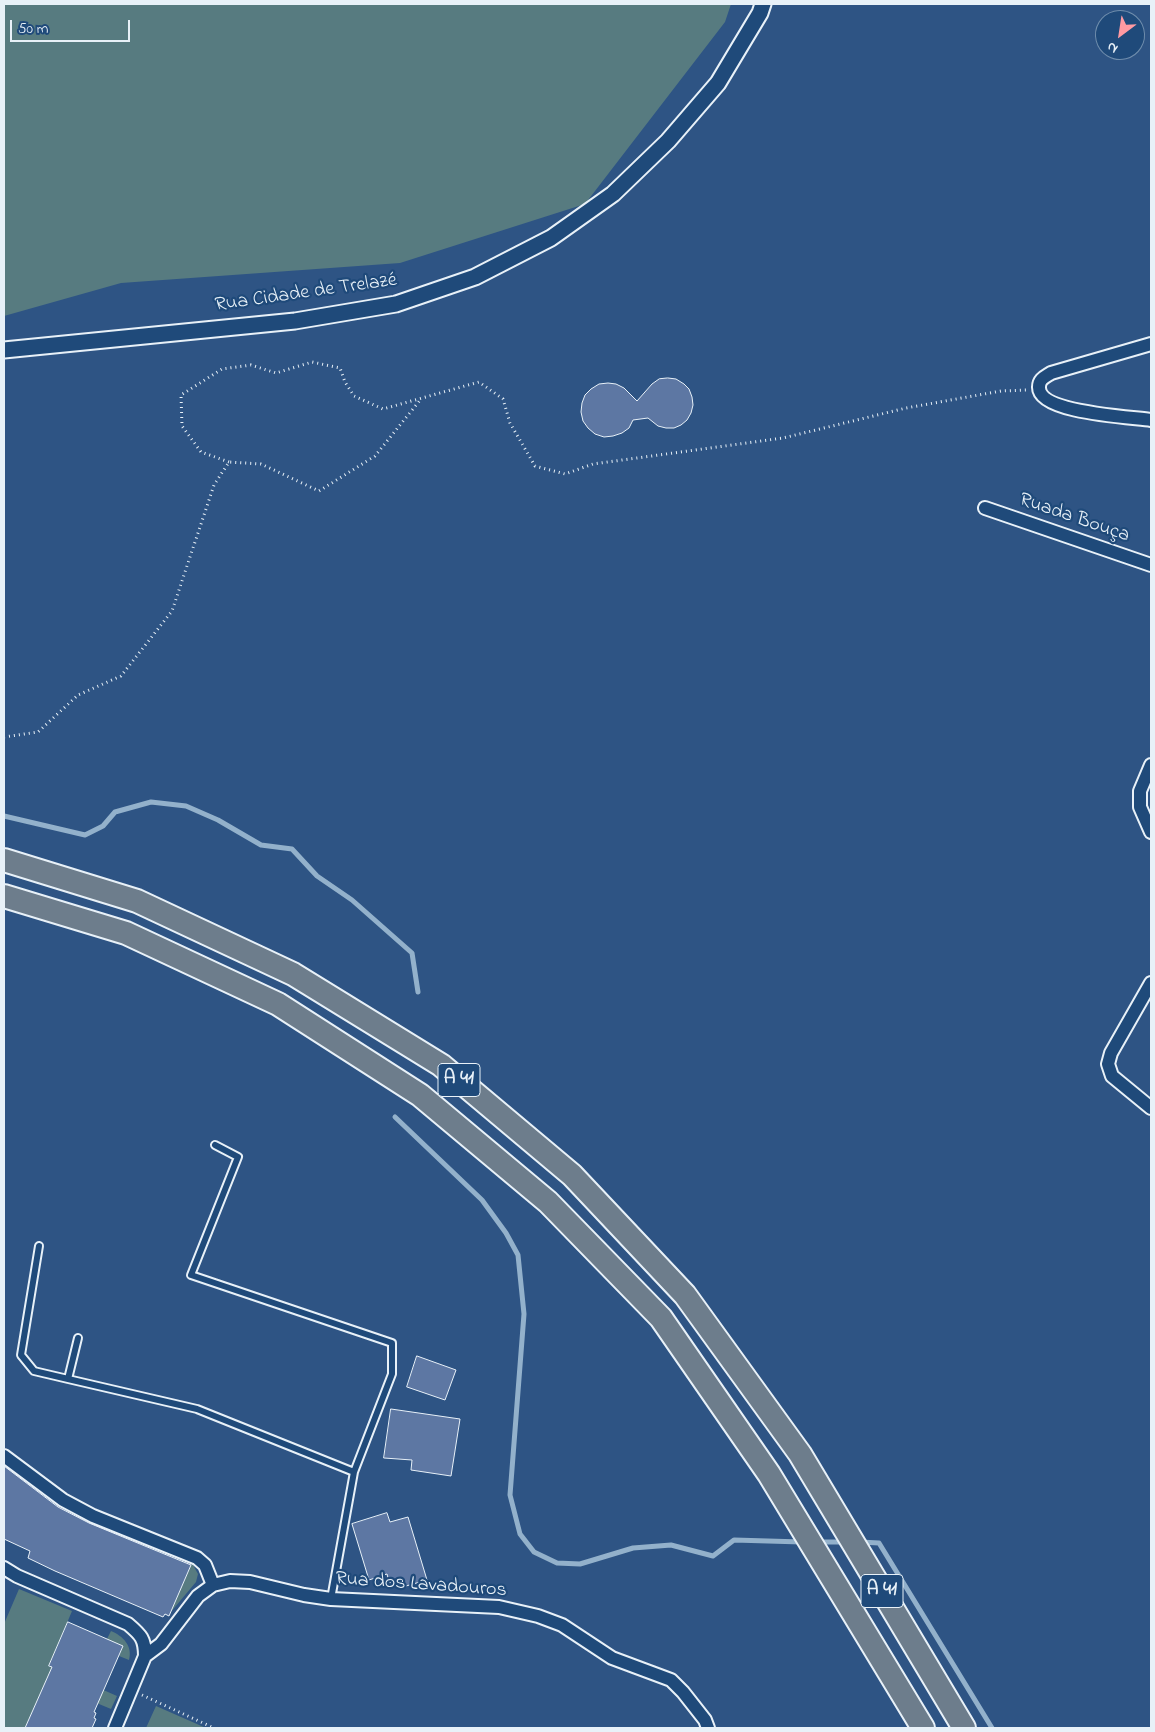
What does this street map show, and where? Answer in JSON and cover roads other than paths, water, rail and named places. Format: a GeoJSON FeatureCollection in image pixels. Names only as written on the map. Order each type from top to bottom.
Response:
{"type":"FeatureCollection","features":[{"type":"Feature","properties":{"kind":"highway","name":"A 41"},"geometry":{"type":"LineString","coordinates":[[4,860],[137,901],[293,974],[441,1065],[572,1175],[685,1296],[800,1454],[964,1728]]}},
{"type":"Feature","properties":{"kind":"highway","name":"A 41"},"geometry":{"type":"LineString","coordinates":[[4,896],[126,934],[278,1004],[420,1095],[548,1202],[661,1318],[769,1474],[923,1728]]}},
{"type":"Feature","properties":{"kind":"street","name":"Rua Cidade de Trelazé"},"geometry":{"type":"LineString","coordinates":[[4,350],[294,320],[396,304],[475,277],[551,238],[613,194],[668,141],[718,83],[760,13],[763,4]]}},
{"type":"Feature","properties":{"kind":"street"},"geometry":{"type":"LineString","coordinates":[[1151,344],[1051,373],[1039,383],[1038,390],[1048,401],[1066,409],[1151,420]]}},
{"type":"Feature","properties":{"kind":"street","name":"Ruada Bouça"},"geometry":{"type":"LineString","coordinates":[[985,508],[1151,565]]}},
{"type":"Feature","properties":{"kind":"street"},"geometry":{"type":"LineString","coordinates":[[1151,765],[1140,791],[1140,807],[1151,832]]}},
{"type":"Feature","properties":{"kind":"street"},"geometry":{"type":"LineString","coordinates":[[1151,983],[1111,1053],[1108,1064],[1112,1076],[1151,1108]]}},
{"type":"Feature","properties":{"kind":"street"},"geometry":{"type":"LineString","coordinates":[[4,1456],[63,1500],[85,1512],[117,1527],[197,1558],[204,1565],[213,1585],[198,1596],[161,1644],[145,1656]]}},
{"type":"Feature","properties":{"kind":"street"},"geometry":{"type":"LineString","coordinates":[[4,1568],[17,1576],[128,1624],[138,1633],[145,1644],[145,1656],[115,1728]]}},
{"type":"Feature","properties":{"kind":"street","name":"Rua dos Lavadouros"},"geometry":{"type":"LineString","coordinates":[[213,1585],[230,1581],[250,1582],[304,1595],[331,1599],[499,1607],[538,1616],[562,1625],[612,1658],[672,1680],[684,1692],[708,1728]]}},
{"type":"Feature","properties":{"kind":"lane"},"geometry":{"type":"LineString","coordinates":[[215,1145],[238,1157],[191,1276],[392,1343],[392,1374],[354,1472],[331,1599]]}},
{"type":"Feature","properties":{"kind":"lane"},"geometry":{"type":"LineString","coordinates":[[39,1246],[21,1355],[34,1371],[197,1409],[354,1472]]}},
{"type":"Feature","properties":{"kind":"lane"},"geometry":{"type":"LineString","coordinates":[[68,1379],[78,1338]]}},
{"type":"Feature","properties":{"kind":"waterway"},"geometry":{"type":"LineString","coordinates":[[4,816],[85,835],[103,826],[115,812],[151,802],[186,806],[218,820],[261,845],[292,849],[317,876],[352,900],[412,953],[418,992]]}},
{"type":"Feature","properties":{"kind":"waterway"},"geometry":{"type":"LineString","coordinates":[[395,1117],[482,1200],[506,1233],[518,1255],[524,1314],[510,1495],[520,1534],[534,1552],[557,1563],[580,1564],[633,1548],[671,1545],[713,1556],[734,1540],[802,1542]]}},
{"type":"Feature","properties":{"kind":"waterway"},"geometry":{"type":"LineString","coordinates":[[818,1542],[847,1542]]}},
{"type":"Feature","properties":{"kind":"waterway"},"geometry":{"type":"LineString","coordinates":[[860,1542],[879,1543],[992,1728]]}}]}
